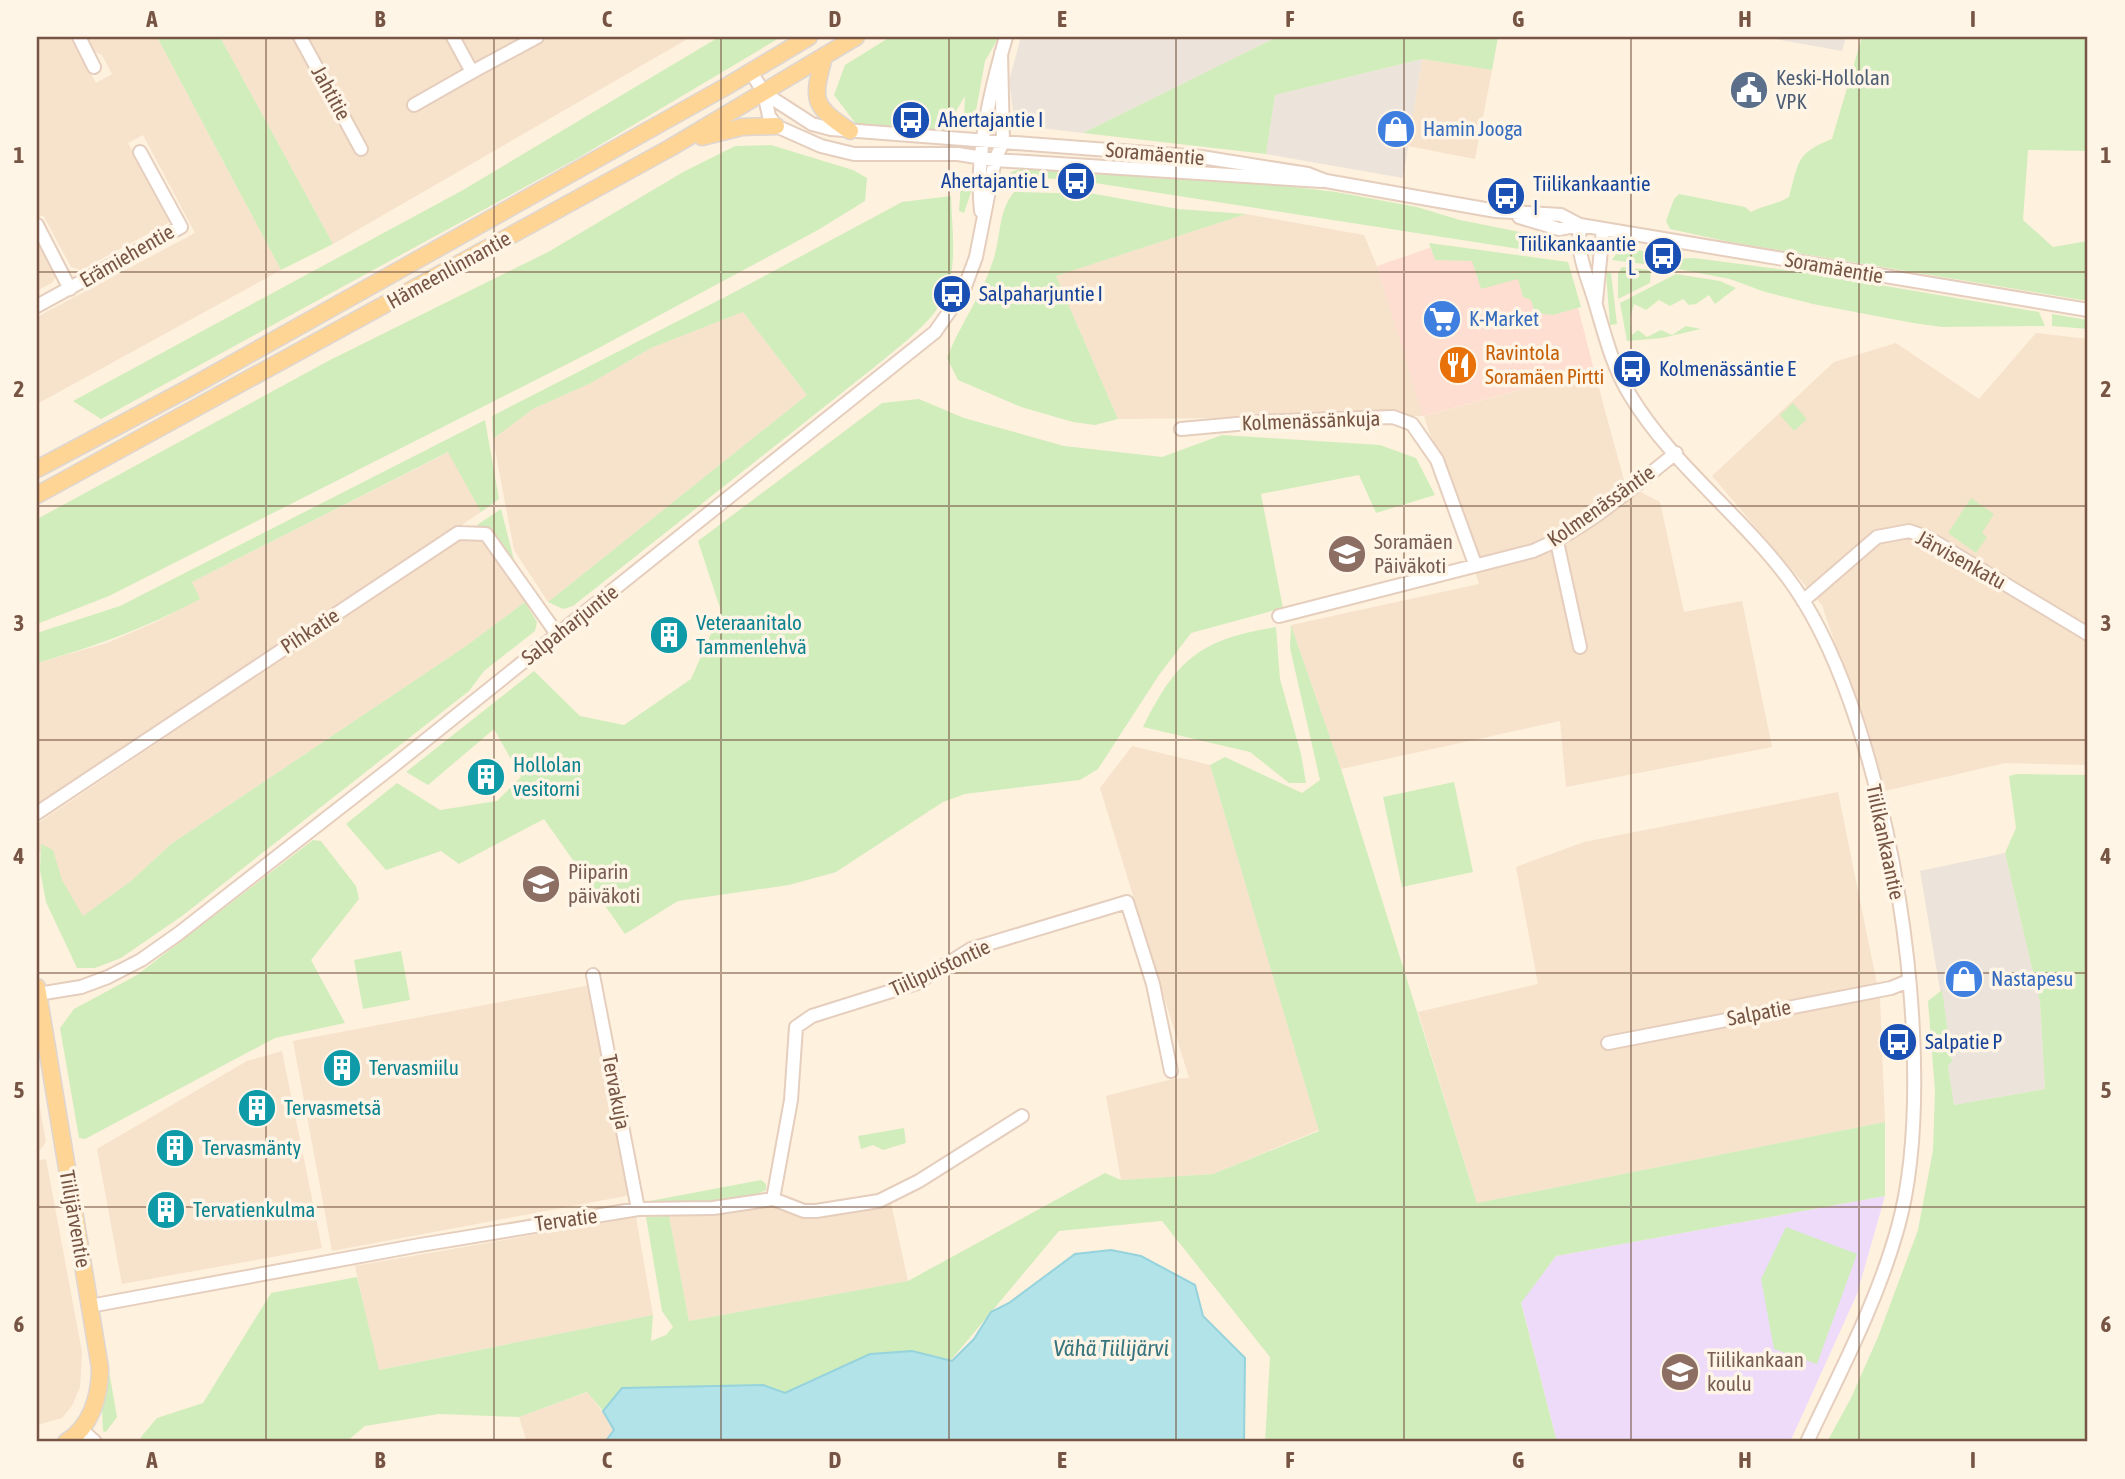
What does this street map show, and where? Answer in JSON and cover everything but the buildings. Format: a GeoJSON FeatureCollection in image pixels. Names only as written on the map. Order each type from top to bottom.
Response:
{"type":"FeatureCollection","features":[{"type":"Feature","properties":{"kind":"main road","name":"Hämeenlinnantie"},"geometry":{"type":"LineString","coordinates":[[37,469],[201,382],[751,72],[808,37]]}},
{"type":"Feature","properties":{"kind":"main road","name":"Hämeenlinnantie"},"geometry":{"type":"LineString","coordinates":[[37,495],[670,148],[856,37]]}},
{"type":"Feature","properties":{"kind":"main road"},"geometry":{"type":"LineString","coordinates":[[824,57],[817,98],[822,112],[850,131]]}},
{"type":"Feature","properties":{"kind":"main road"},"geometry":{"type":"LineString","coordinates":[[670,148],[721,131],[761,125],[776,126]]}},
{"type":"Feature","properties":{"kind":"main road","name":"Tiilijärventie"},"geometry":{"type":"LineString","coordinates":[[37,990],[100,1380],[95,1405],[82,1430]]}},
{"type":"Feature","properties":{"kind":"main road"},"geometry":{"type":"LineString","coordinates":[[65,1442],[82,1430]]}},
{"type":"Feature","properties":{"kind":"street"},"geometry":{"type":"LineString","coordinates":[[79,37],[94,67]]}},
{"type":"Feature","properties":{"kind":"street","name":"Jahtitie"},"geometry":{"type":"LineString","coordinates":[[300,37],[361,149]]}},
{"type":"Feature","properties":{"kind":"street"},"geometry":{"type":"LineString","coordinates":[[453,37],[472,72]]}},
{"type":"Feature","properties":{"kind":"street"},"geometry":{"type":"LineString","coordinates":[[414,105],[537,37]]}},
{"type":"Feature","properties":{"kind":"street"},"geometry":{"type":"LineString","coordinates":[[988,159],[983,141],[1006,37]]}},
{"type":"Feature","properties":{"kind":"street"},"geometry":{"type":"LineString","coordinates":[[988,159],[1003,142],[1001,53]]}},
{"type":"Feature","properties":{"kind":"street","name":"Soramäentie"},"geometry":{"type":"LineString","coordinates":[[751,72],[764,93],[768,116],[776,126],[821,146],[855,154],[958,154],[988,159],[1160,168],[1307,183],[1326,181]]}},
{"type":"Feature","properties":{"kind":"street","name":"Soramäentie"},"geometry":{"type":"LineString","coordinates":[[764,93],[813,124],[850,131],[1201,157],[1308,174],[1326,181],[1496,211],[1561,215],[1580,225],[2088,310]]}},
{"type":"Feature","properties":{"kind":"street","name":"Erämiehentie"},"geometry":{"type":"LineString","coordinates":[[37,306],[181,227],[140,152]]}},
{"type":"Feature","properties":{"kind":"street","name":"Salpaharjuntie"},"geometry":{"type":"LineString","coordinates":[[37,990],[80,986],[141,960],[307,834],[935,332],[963,292],[976,257],[982,219],[978,179],[988,159]]}},
{"type":"Feature","properties":{"kind":"street"},"geometry":{"type":"LineString","coordinates":[[37,225],[70,289]]}},
{"type":"Feature","properties":{"kind":"street","name":"Tiilikankaantie"},"geometry":{"type":"LineString","coordinates":[[1580,225],[1579,259],[1596,305],[1608,350],[1621,379],[1643,414],[1756,540],[1803,601],[1834,657],[1858,725],[1888,850],[1908,981],[1914,1101],[1909,1175],[1901,1214],[1870,1309],[1807,1442]]}},
{"type":"Feature","properties":{"kind":"street","name":"Tiilikankaantie"},"geometry":{"type":"LineString","coordinates":[[1596,305],[1603,229]]}},
{"type":"Feature","properties":{"kind":"street","name":"Kolmenässänkuja"},"geometry":{"type":"LineString","coordinates":[[1181,429],[1259,422],[1393,417],[1412,424],[1437,460],[1475,564]]}},
{"type":"Feature","properties":{"kind":"street","name":"Kolmenässäntie"},"geometry":{"type":"LineString","coordinates":[[1279,616],[1533,551],[1557,542],[1629,492],[1676,453]]}},
{"type":"Feature","properties":{"kind":"street","name":"Järvisenkatu"},"geometry":{"type":"LineString","coordinates":[[1803,601],[1877,537],[1909,531],[1927,537],[2088,634]]}},
{"type":"Feature","properties":{"kind":"street","name":"Pihkatie"},"geometry":{"type":"LineString","coordinates":[[37,813],[458,533],[486,534],[557,634]]}},
{"type":"Feature","properties":{"kind":"street"},"geometry":{"type":"LineString","coordinates":[[1557,542],[1580,647]]}},
{"type":"Feature","properties":{"kind":"street","name":"Tiilipuistontie"},"geometry":{"type":"LineString","coordinates":[[773,1199],[791,1100],[796,1027],[812,1016],[917,983],[971,948],[1127,902],[1153,984],[1171,1071]]}},
{"type":"Feature","properties":{"kind":"street","name":"Tervakuja"},"geometry":{"type":"LineString","coordinates":[[593,975],[638,1209]]}},
{"type":"Feature","properties":{"kind":"street","name":"Salpatie"},"geometry":{"type":"LineString","coordinates":[[1608,1043],[1891,988],[1908,981]]}},
{"type":"Feature","properties":{"kind":"street","name":"Tervatie"},"geometry":{"type":"LineString","coordinates":[[90,1306],[420,1245],[638,1209],[713,1208],[773,1199],[804,1211],[816,1211],[879,1201],[919,1181],[1022,1116]]}},
{"type":"Feature","properties":{"kind":"street"},"geometry":{"type":"LineString","coordinates":[[82,1430],[95,1442]]}},
{"type":"Feature","properties":{"kind":"shaded area"},"geometry":{"type":"Polygon","coordinates":[[[37,37],[71,37],[96,83],[112,74],[102,55],[91,50],[84,37],[157,37],[281,270],[37,404],[37,317],[195,233],[143,135],[128,143],[170,222],[81,270],[71,267],[43,215],[37,218],[37,37]]]}},
{"type":"Feature","properties":{"kind":"shaded area"},"geometry":{"type":"Polygon","coordinates":[[[220,37],[691,37],[333,244],[220,37]]]}},
{"type":"Feature","properties":{"kind":"shaded area"},"geometry":{"type":"Polygon","coordinates":[[[1021,37],[1277,37],[1083,133],[1015,125],[1009,81],[1021,37]]]}},
{"type":"Feature","properties":{"kind":"shaded area"},"geometry":{"type":"Polygon","coordinates":[[[1764,37],[1846,37],[1842,51],[1764,37]]]}},
{"type":"Feature","properties":{"kind":"shaded area"},"geometry":{"type":"Polygon","coordinates":[[[1422,59],[1492,70],[1475,159],[1408,146],[1422,59]]]}},
{"type":"Feature","properties":{"kind":"shaded area"},"geometry":{"type":"Polygon","coordinates":[[[1422,59],[1403,178],[1266,154],[1275,95],[1422,59]]]}},
{"type":"Feature","properties":{"kind":"shaded area"},"geometry":{"type":"Polygon","coordinates":[[[1246,214],[1364,235],[1377,266],[1424,416],[1118,419],[1056,276],[1246,214]]]}},
{"type":"Feature","properties":{"kind":"shaded area"},"geometry":{"type":"Polygon","coordinates":[[[37,237],[56,275],[53,282],[37,291],[37,237]]]}},
{"type":"Feature","properties":{"kind":"shaded area"},"geometry":{"type":"Polygon","coordinates":[[[1432,247],[1567,264],[1594,370],[1423,416],[1377,266],[1432,247]]]}},
{"type":"Feature","properties":{"kind":"shaded area"},"geometry":{"type":"Polygon","coordinates":[[[743,312],[807,395],[548,602],[514,550],[493,439],[533,409],[591,383],[651,348],[743,312]]]}},
{"type":"Feature","properties":{"kind":"shaded area"},"geometry":{"type":"Polygon","coordinates":[[[2036,333],[2088,339],[2088,765],[2005,763],[1885,791],[1822,605],[1712,476],[1834,362],[1896,343],[1979,399],[2036,333]]]}},
{"type":"Feature","properties":{"kind":"shaded area"},"geometry":{"type":"Polygon","coordinates":[[[1594,370],[1625,484],[1660,502],[1684,612],[1742,601],[1772,747],[1566,787],[1560,721],[1341,769],[1291,625],[1479,584],[1424,416],[1594,370]]]}},
{"type":"Feature","properties":{"kind":"shaded area"},"geometry":{"type":"Polygon","coordinates":[[[449,452],[481,512],[37,809],[37,663],[107,643],[156,622],[199,599],[192,582],[449,452]]]}},
{"type":"Feature","properties":{"kind":"shaded area"},"geometry":{"type":"Polygon","coordinates":[[[461,539],[481,541],[488,547],[525,602],[466,646],[171,844],[131,881],[82,917],[37,848],[37,824],[414,570],[461,539]]]}},
{"type":"Feature","properties":{"kind":"shaded area"},"geometry":{"type":"Polygon","coordinates":[[[1132,746],[1210,765],[1319,1130],[1213,1174],[1121,1180],[1106,1096],[1172,1079],[1189,1078],[1100,788],[1132,746]]]}},
{"type":"Feature","properties":{"kind":"shaded area"},"geometry":{"type":"Polygon","coordinates":[[[1838,792],[1880,999],[1885,1122],[1477,1203],[1418,1012],[1538,984],[1516,867],[1584,842],[1838,792]]]}},
{"type":"Feature","properties":{"kind":"shaded area"},"geometry":{"type":"Polygon","coordinates":[[[2005,853],[2040,1002],[2045,1089],[1954,1105],[1948,1066],[1952,1061],[1920,871],[2005,853]]]}},
{"type":"Feature","properties":{"kind":"shaded area"},"geometry":{"type":"Polygon","coordinates":[[[591,985],[631,1195],[332,1251],[293,1041],[591,985]]]}},
{"type":"Feature","properties":{"kind":"shaded area"},"geometry":{"type":"Polygon","coordinates":[[[282,1051],[322,1248],[122,1284],[97,1149],[247,1061],[282,1051]]]}},
{"type":"Feature","properties":{"kind":"shaded area"},"geometry":{"type":"Polygon","coordinates":[[[37,1091],[46,1142],[37,1154],[37,1091]]]}},
{"type":"Feature","properties":{"kind":"shaded area"},"geometry":{"type":"Polygon","coordinates":[[[46,1159],[82,1352],[80,1387],[72,1406],[62,1418],[37,1425],[37,1161],[46,1159]]]}},
{"type":"Feature","properties":{"kind":"shaded area","name":"Tiilikankaan koulu"},"geometry":{"type":"Polygon","coordinates":[[[1885,1196],[1857,1294],[1790,1442],[1557,1442],[1521,1302],[1556,1256],[1885,1196]]]}},
{"type":"Feature","properties":{"kind":"shaded area"},"geometry":{"type":"Polygon","coordinates":[[[891,1203],[908,1281],[689,1321],[669,1216],[715,1214],[779,1205],[807,1219],[891,1203]]]}},
{"type":"Feature","properties":{"kind":"shaded area"},"geometry":{"type":"Polygon","coordinates":[[[636,1217],[653,1315],[378,1370],[355,1266],[636,1217]]]}},
{"type":"Feature","properties":{"kind":"shaded area"},"geometry":{"type":"Polygon","coordinates":[[[588,1392],[615,1430],[605,1442],[527,1442],[519,1417],[588,1392]]]}},
{"type":"Feature","properties":{"kind":"green space"},"geometry":{"type":"Polygon","coordinates":[[[157,37],[220,37],[333,244],[281,270],[157,37]]]}},
{"type":"Feature","properties":{"kind":"green space"},"geometry":{"type":"Polygon","coordinates":[[[719,37],[781,37],[578,158],[101,419],[73,401],[463,190],[719,37]]]}},
{"type":"Feature","properties":{"kind":"green space"},"geometry":{"type":"Polygon","coordinates":[[[890,37],[999,37],[985,61],[976,111],[972,119],[964,117],[965,96],[941,136],[862,132],[834,95],[845,65],[890,37]]]}},
{"type":"Feature","properties":{"kind":"green space"},"geometry":{"type":"Polygon","coordinates":[[[1277,37],[1498,37],[1492,70],[1422,59],[1275,95],[1266,154],[1083,133],[1277,37]]]}},
{"type":"Feature","properties":{"kind":"green space"},"geometry":{"type":"Polygon","coordinates":[[[1862,37],[2088,37],[2088,151],[2028,150],[2023,220],[2053,247],[2088,241],[2088,301],[1730,242],[1670,229],[1666,221],[1674,199],[1679,194],[1745,207],[1751,212],[1789,197],[1805,154],[1832,139],[1862,37]]]}},
{"type":"Feature","properties":{"kind":"green space"},"geometry":{"type":"Polygon","coordinates":[[[771,145],[853,170],[867,178],[865,201],[818,230],[593,351],[109,596],[37,624],[39,518],[330,360],[548,252],[685,171],[735,146],[771,145]]]}},
{"type":"Feature","properties":{"kind":"green space"},"geometry":{"type":"Polygon","coordinates":[[[1021,169],[1059,171],[1059,179],[1009,177],[1011,172],[1021,169]]]}},
{"type":"Feature","properties":{"kind":"green space"},"geometry":{"type":"Polygon","coordinates":[[[1122,171],[1212,177],[1336,192],[1417,207],[1460,220],[1554,239],[1552,254],[1082,181],[1083,173],[1122,171]]]}},
{"type":"Feature","properties":{"kind":"green space"},"geometry":{"type":"Polygon","coordinates":[[[961,182],[970,182],[972,189],[964,213],[959,211],[961,182]]]}},
{"type":"Feature","properties":{"kind":"green space"},"geometry":{"type":"Polygon","coordinates":[[[1014,192],[1095,194],[1178,209],[1246,214],[1056,276],[1118,419],[1095,425],[1073,422],[1021,407],[958,380],[947,358],[991,268],[1003,214],[1014,192]]]}},
{"type":"Feature","properties":{"kind":"green space"},"geometry":{"type":"Polygon","coordinates":[[[951,196],[953,251],[950,279],[941,303],[921,327],[882,361],[573,606],[563,609],[548,602],[807,395],[743,312],[651,348],[591,383],[533,409],[493,439],[492,416],[727,296],[902,202],[951,196]]]}},
{"type":"Feature","properties":{"kind":"green space"},"geometry":{"type":"Polygon","coordinates":[[[1429,243],[1568,262],[1581,307],[1553,315],[1535,313],[1531,300],[1523,297],[1518,279],[1481,289],[1472,261],[1435,260],[1429,243]]]}},
{"type":"Feature","properties":{"kind":"green space"},"geometry":{"type":"Polygon","coordinates":[[[1629,249],[1650,252],[1651,265],[1612,260],[1618,251],[1629,249]]]}},
{"type":"Feature","properties":{"kind":"green space"},"geometry":{"type":"Polygon","coordinates":[[[1694,258],[1809,273],[2039,312],[2045,326],[1942,327],[1913,323],[1813,304],[1765,292],[1730,279],[1657,265],[1657,261],[1667,263],[1670,259],[1694,258]]]}},
{"type":"Feature","properties":{"kind":"green space"},"geometry":{"type":"Polygon","coordinates":[[[1622,267],[1651,270],[1650,283],[1618,299],[1618,273],[1622,267]]]}},
{"type":"Feature","properties":{"kind":"green space"},"geometry":{"type":"Polygon","coordinates":[[[1606,273],[1611,273],[1617,324],[1610,325],[1606,273]]]}},
{"type":"Feature","properties":{"kind":"green space"},"geometry":{"type":"Polygon","coordinates":[[[1676,274],[1720,281],[1736,288],[1715,304],[1709,295],[1696,304],[1689,305],[1683,299],[1670,306],[1659,300],[1646,310],[1634,304],[1630,318],[1632,335],[1638,330],[1647,337],[1661,330],[1672,335],[1686,326],[1701,329],[1662,338],[1627,341],[1620,303],[1676,274]]]}},
{"type":"Feature","properties":{"kind":"green space"},"geometry":{"type":"Polygon","coordinates":[[[2052,314],[2088,320],[2088,329],[2052,326],[2052,314]]]}},
{"type":"Feature","properties":{"kind":"green space"},"geometry":{"type":"Polygon","coordinates":[[[919,399],[964,418],[1064,446],[1162,457],[1222,435],[1380,445],[1416,458],[1435,495],[1376,513],[1359,475],[1261,494],[1283,608],[1191,633],[1159,675],[1098,769],[1080,780],[965,794],[943,802],[836,872],[789,885],[678,901],[625,934],[544,819],[459,864],[441,851],[386,870],[346,824],[397,783],[440,810],[497,801],[521,777],[494,729],[428,785],[406,772],[534,671],[580,716],[624,725],[691,679],[721,611],[698,541],[882,403],[919,399]]]}},
{"type":"Feature","properties":{"kind":"green space"},"geometry":{"type":"Polygon","coordinates":[[[1793,403],[1807,419],[1794,431],[1780,415],[1793,403]]]}},
{"type":"Feature","properties":{"kind":"green space"},"geometry":{"type":"Polygon","coordinates":[[[485,420],[499,499],[481,512],[448,452],[192,582],[200,599],[120,636],[37,663],[37,633],[120,606],[485,420]]]}},
{"type":"Feature","properties":{"kind":"green space"},"geometry":{"type":"Polygon","coordinates":[[[1971,498],[1994,514],[1982,533],[1987,537],[1976,553],[1948,533],[1971,498]]]}},
{"type":"Feature","properties":{"kind":"green space"},"geometry":{"type":"Polygon","coordinates":[[[501,509],[515,564],[493,536],[477,525],[501,509]]]}},
{"type":"Feature","properties":{"kind":"green space"},"geometry":{"type":"Polygon","coordinates":[[[525,602],[537,622],[535,631],[484,671],[469,691],[182,916],[121,958],[95,968],[77,968],[46,902],[40,870],[41,844],[53,850],[62,880],[83,916],[131,881],[171,844],[466,646],[525,602]]]}},
{"type":"Feature","properties":{"kind":"green space"},"geometry":{"type":"Polygon","coordinates":[[[1291,625],[1341,769],[1477,1203],[1885,1122],[1885,1196],[1556,1256],[1521,1303],[1557,1442],[1265,1442],[1270,1357],[1162,1221],[1059,1231],[951,1360],[912,1351],[870,1354],[785,1393],[763,1385],[623,1388],[603,1411],[587,1392],[519,1417],[439,1414],[365,1426],[346,1442],[141,1442],[141,1437],[157,1418],[203,1403],[271,1293],[357,1277],[379,1370],[653,1315],[651,1341],[666,1335],[673,1327],[662,1311],[646,1217],[669,1216],[689,1321],[908,1281],[1105,1173],[1121,1180],[1213,1174],[1319,1131],[1210,765],[1225,757],[1302,793],[1320,780],[1290,648],[1291,625]]]}},
{"type":"Feature","properties":{"kind":"green space"},"geometry":{"type":"Polygon","coordinates":[[[1276,627],[1280,679],[1301,754],[1306,783],[1289,783],[1250,752],[1143,727],[1167,684],[1194,656],[1228,638],[1276,627]]]}},
{"type":"Feature","properties":{"kind":"green space"},"geometry":{"type":"Polygon","coordinates":[[[2088,775],[2088,1442],[1827,1442],[1851,1398],[1878,1337],[1918,1230],[1933,1150],[1935,1091],[1928,1001],[1942,990],[1952,1061],[1948,1066],[1954,1105],[2045,1089],[2040,1002],[2005,853],[2016,828],[2009,776],[2088,775]]]}},
{"type":"Feature","properties":{"kind":"green space"},"geometry":{"type":"Polygon","coordinates":[[[1454,782],[1473,872],[1402,887],[1383,797],[1454,782]]]}},
{"type":"Feature","properties":{"kind":"green space"},"geometry":{"type":"Polygon","coordinates":[[[313,840],[321,841],[356,886],[359,899],[311,960],[345,1023],[275,1038],[85,1139],[79,1138],[60,1028],[74,1009],[137,975],[313,840]]]}},
{"type":"Feature","properties":{"kind":"green space"},"geometry":{"type":"Polygon","coordinates":[[[401,951],[410,1000],[363,1009],[354,960],[401,951]]]}},
{"type":"Feature","properties":{"kind":"green space"},"geometry":{"type":"Polygon","coordinates":[[[904,1128],[906,1143],[883,1150],[873,1145],[861,1149],[858,1136],[904,1128]]]}},
{"type":"Feature","properties":{"kind":"green space"},"geometry":{"type":"Polygon","coordinates":[[[761,1180],[766,1184],[766,1190],[741,1202],[650,1204],[650,1201],[761,1180]]]}},
{"type":"Feature","properties":{"kind":"green space"},"geometry":{"type":"Polygon","coordinates":[[[1786,1227],[1857,1254],[1817,1364],[1774,1349],[1761,1279],[1786,1227]]]}},
{"type":"Feature","properties":{"kind":"green space"},"geometry":{"type":"Polygon","coordinates":[[[98,1324],[101,1324],[117,1417],[106,1432],[103,1431],[98,1324]]]}},
{"type":"Feature","properties":{"kind":"water","name":"Vähä Tiilijärvi"},"geometry":{"type":"Polygon","coordinates":[[[1111,1250],[1141,1256],[1195,1285],[1203,1316],[1245,1358],[1244,1442],[605,1442],[614,1430],[603,1411],[622,1388],[763,1385],[785,1393],[870,1354],[912,1351],[952,1361],[974,1339],[991,1312],[1009,1303],[1075,1254],[1111,1250]]]}},
{"type":"Feature","properties":{"kind":"place","name":"Keski-Hollolan VPK"},"geometry":{"type":"Point","coordinates":[1749,90]}},
{"type":"Feature","properties":{"kind":"place","name":"Ahertajantie I"},"geometry":{"type":"Point","coordinates":[911,120]}},
{"type":"Feature","properties":{"kind":"place","name":"Hamin Jooga"},"geometry":{"type":"Point","coordinates":[1396,129]}},
{"type":"Feature","properties":{"kind":"place","name":"Ahertajantie L"},"geometry":{"type":"Point","coordinates":[1076,181]}},
{"type":"Feature","properties":{"kind":"place","name":"Tiilikankaantie I"},"geometry":{"type":"Point","coordinates":[1506,196]}},
{"type":"Feature","properties":{"kind":"place","name":"Tiilikankaantie L"},"geometry":{"type":"Point","coordinates":[1663,256]}},
{"type":"Feature","properties":{"kind":"place","name":"Salpaharjuntie I"},"geometry":{"type":"Point","coordinates":[952,294]}},
{"type":"Feature","properties":{"kind":"place","name":"K-Market"},"geometry":{"type":"Point","coordinates":[1442,319]}},
{"type":"Feature","properties":{"kind":"place","name":"Ravintola Soramäen Pirtti"},"geometry":{"type":"Point","coordinates":[1458,365]}},
{"type":"Feature","properties":{"kind":"place","name":"Kolmenässäntie E"},"geometry":{"type":"Point","coordinates":[1632,369]}},
{"type":"Feature","properties":{"kind":"place","name":"Soramäen Päiväkoti"},"geometry":{"type":"Point","coordinates":[1347,554]}},
{"type":"Feature","properties":{"kind":"place","name":"Veteraanitalo Tammenlehvä"},"geometry":{"type":"Point","coordinates":[669,635]}},
{"type":"Feature","properties":{"kind":"place","name":"Hollolan vesitorni"},"geometry":{"type":"Point","coordinates":[486,777]}},
{"type":"Feature","properties":{"kind":"place","name":"Piiparin päiväkoti"},"geometry":{"type":"Point","coordinates":[541,884]}},
{"type":"Feature","properties":{"kind":"place","name":"Nastapesu"},"geometry":{"type":"Point","coordinates":[1964,979]}},
{"type":"Feature","properties":{"kind":"place","name":"Salpatie P"},"geometry":{"type":"Point","coordinates":[1898,1042]}},
{"type":"Feature","properties":{"kind":"place","name":"Tervasmiilu"},"geometry":{"type":"Point","coordinates":[342,1068]}},
{"type":"Feature","properties":{"kind":"place","name":"Tervasmetsä"},"geometry":{"type":"Point","coordinates":[257,1108]}},
{"type":"Feature","properties":{"kind":"place","name":"Tervasmänty"},"geometry":{"type":"Point","coordinates":[175,1148]}},
{"type":"Feature","properties":{"kind":"place","name":"Tervatienkulma"},"geometry":{"type":"Point","coordinates":[166,1210]}},
{"type":"Feature","properties":{"kind":"place","name":"Tiilikankaan koulu"},"geometry":{"type":"Point","coordinates":[1680,1372]}}]}
